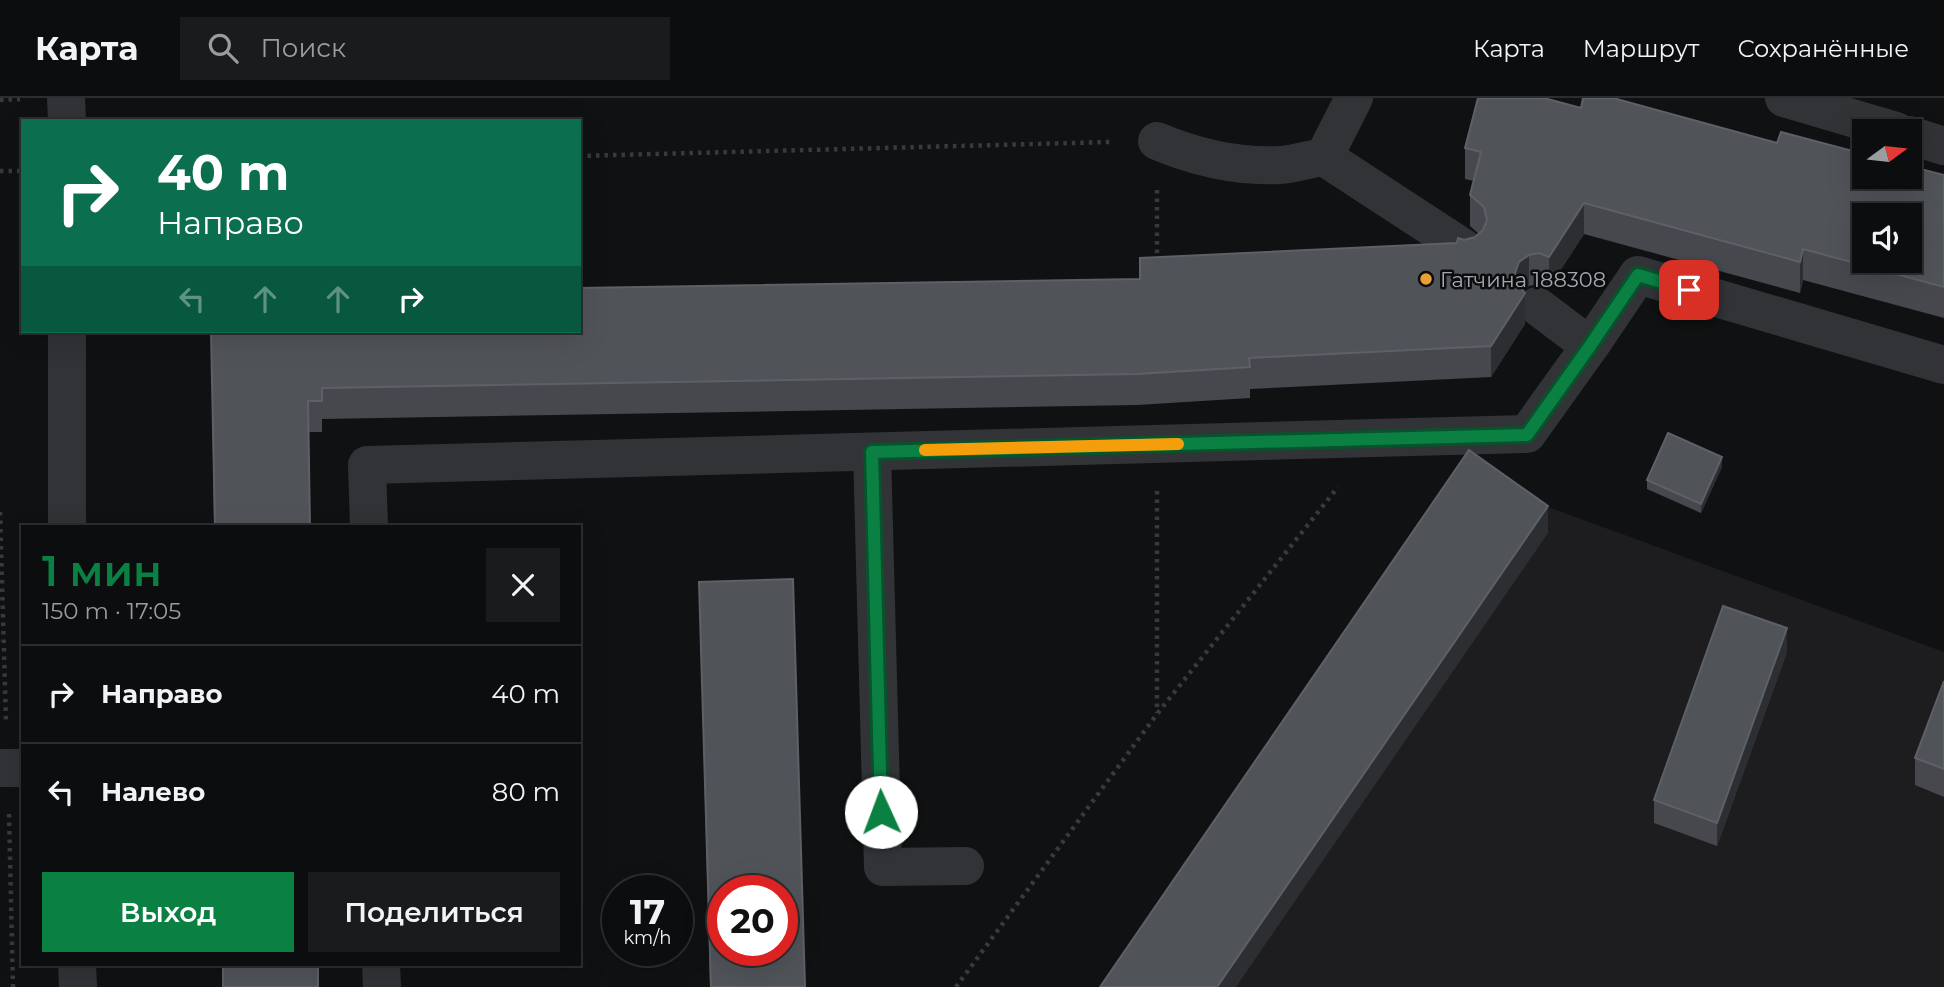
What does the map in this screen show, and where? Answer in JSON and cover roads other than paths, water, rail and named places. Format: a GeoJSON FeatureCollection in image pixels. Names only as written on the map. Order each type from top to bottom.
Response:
{"type":"FeatureCollection","features":[{"type":"Feature","properties":{"kind":"street"},"geometry":{"type":"LineString","coordinates":[[66,98],[66,119]]}},
{"type":"Feature","properties":{"kind":"street"},"geometry":{"type":"LineString","coordinates":[[1324,157],[1354,98]]}},
{"type":"Feature","properties":{"kind":"street"},"geometry":{"type":"LineString","coordinates":[[1784,98],[1855,119]]}},
{"type":"Feature","properties":{"kind":"street"},"geometry":{"type":"LineString","coordinates":[[1922,139],[1944,146]]}},
{"type":"Feature","properties":{"kind":"street"},"geometry":{"type":"LineString","coordinates":[[1157,141],[1177,149],[1240,164],[1282,165],[1324,157],[1465,250]]}},
{"type":"Feature","properties":{"kind":"street"},"geometry":{"type":"LineString","coordinates":[[369,525],[368,465],[1527,435],[1638,275],[1944,365]]}},
{"type":"Feature","properties":{"kind":"street"},"geometry":{"type":"LineString","coordinates":[[1537,306],[1590,346]]}},
{"type":"Feature","properties":{"kind":"street"},"geometry":{"type":"LineString","coordinates":[[67,333],[67,525]]}},
{"type":"Feature","properties":{"kind":"street"},"geometry":{"type":"LineString","coordinates":[[872,452],[883,867],[965,866]]}},
{"type":"Feature","properties":{"kind":"street"},"geometry":{"type":"LineString","coordinates":[[0,768],[21,768]]}},
{"type":"Feature","properties":{"kind":"street"},"geometry":{"type":"LineString","coordinates":[[77,966],[78,987]]}},
{"type":"Feature","properties":{"kind":"street"},"geometry":{"type":"LineString","coordinates":[[381,966],[382,987]]}},
{"type":"Feature","properties":{"kind":"place","name":"Гатчина 188308"},"geometry":{"type":"Point","coordinates":[1426,279]}}]}
